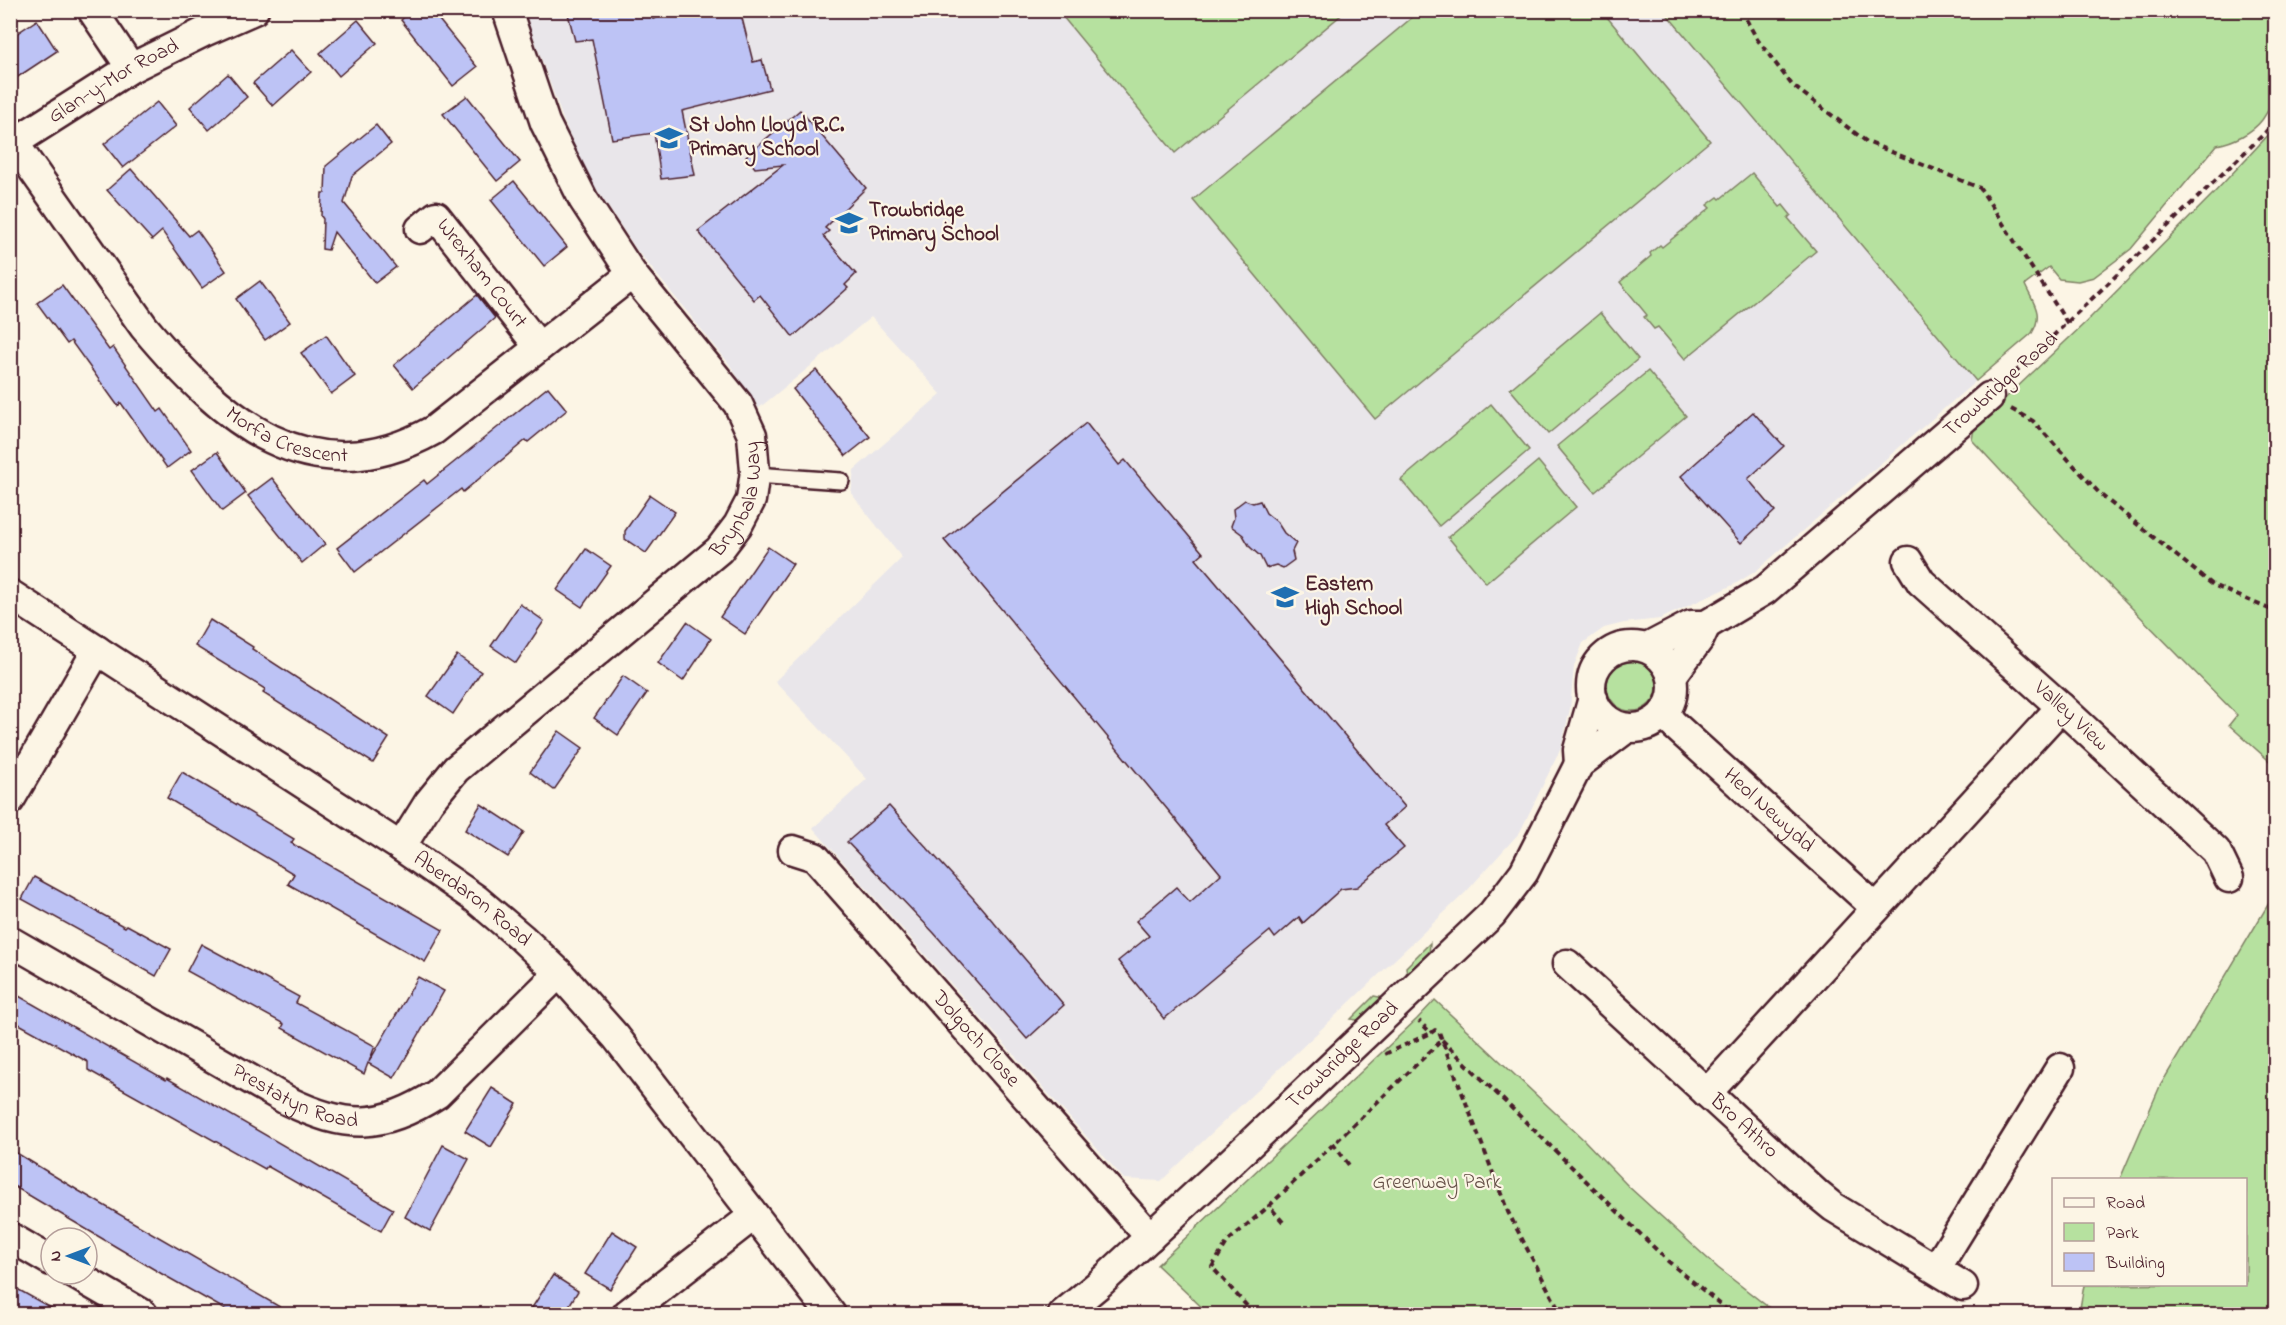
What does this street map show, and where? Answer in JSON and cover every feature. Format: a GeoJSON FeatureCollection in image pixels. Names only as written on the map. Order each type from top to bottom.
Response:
{"type":"FeatureCollection","features":[{"type":"Feature","properties":{"kind":"street"},"geometry":{"type":"LineString","coordinates":[[92,10],[131,68]]}},
{"type":"Feature","properties":{"kind":"street","name":"Glan-y-Mor Road"},"geometry":{"type":"LineString","coordinates":[[12,144],[131,68],[254,10]]}},
{"type":"Feature","properties":{"kind":"street","name":"Brynbala Way"},"geometry":{"type":"LineString","coordinates":[[401,846],[429,802],[456,769],[719,550],[738,525],[751,500],[755,475],[752,435],[738,404],[632,274],[583,199],[545,123],[507,10]]}},
{"type":"Feature","properties":{"kind":"street","name":"Morfa Crescent"},"geometry":{"type":"LineString","coordinates":[[12,144],[144,327],[167,354],[218,404],[244,425],[272,441],[299,451],[327,455],[359,455],[392,450],[434,430],[632,274]]}},
{"type":"Feature","properties":{"kind":"street","name":"Wrexham Court"},"geometry":{"type":"LineString","coordinates":[[420,229],[436,216],[539,347]]}},
{"type":"Feature","properties":{"kind":"street","name":"Trowbridge Road"},"geometry":{"type":"LineString","coordinates":[[1579,764],[1578,750],[1593,698],[1591,685],[1593,673],[1599,661],[1621,647],[1647,648],[1691,626],[1706,625],[1765,590],[1989,397]]}},
{"type":"Feature","properties":{"kind":"street","name":"Valley View"},"geometry":{"type":"LineString","coordinates":[[1908,561],[1921,582],[2216,850],[2229,878]]}},
{"type":"Feature","properties":{"kind":"street","name":"Aberdaron Road"},"geometry":{"type":"LineString","coordinates":[[10,594],[401,846],[476,899],[522,938],[559,973],[616,1037],[831,1314]]}},
{"type":"Feature","properties":{"kind":"street","name":"Trowbridge Road"},"geometry":{"type":"LineString","coordinates":[[1063,1314],[1150,1237],[1492,914],[1524,872],[1579,764],[1627,728],[1644,726],[1664,712],[1672,695],[1672,676],[1701,638],[1706,625]]}},
{"type":"Feature","properties":{"kind":"street"},"geometry":{"type":"LineString","coordinates":[[1647,648],[1667,664],[1672,676]]}},
{"type":"Feature","properties":{"kind":"street"},"geometry":{"type":"LineString","coordinates":[[10,800],[97,650]]}},
{"type":"Feature","properties":{"kind":"street"},"geometry":{"type":"LineString","coordinates":[[1593,698],[1606,719],[1615,725],[1627,728]]}},
{"type":"Feature","properties":{"kind":"street"},"geometry":{"type":"LineString","coordinates":[[1707,1093],[2061,707]]}},
{"type":"Feature","properties":{"kind":"street","name":"Heol Newydd"},"geometry":{"type":"LineString","coordinates":[[1664,712],[1672,723],[1876,908]]}},
{"type":"Feature","properties":{"kind":"street","name":"Dolgoch Close"},"geometry":{"type":"LineString","coordinates":[[794,850],[815,857],[1150,1237]]}},
{"type":"Feature","properties":{"kind":"street","name":"Prestatyn Road"},"geometry":{"type":"LineString","coordinates":[[10,940],[288,1101],[314,1114],[336,1120],[357,1122],[396,1115],[416,1108],[437,1095],[559,973]]}},
{"type":"Feature","properties":{"kind":"street","name":"Bro Athro"},"geometry":{"type":"LineString","coordinates":[[1567,964],[1833,1207],[1963,1286]]}},
{"type":"Feature","properties":{"kind":"street"},"geometry":{"type":"LineString","coordinates":[[1936,1269],[2060,1068]]}},
{"type":"Feature","properties":{"kind":"street"},"geometry":{"type":"LineString","coordinates":[[627,1314],[753,1216]]}},
{"type":"Feature","properties":{"kind":"street"},"geometry":{"type":"LineString","coordinates":[[10,1237],[39,1254]]}},
{"type":"Feature","properties":{"kind":"street"},"geometry":{"type":"LineString","coordinates":[[95,1286],[143,1314]]}},
{"type":"Feature","properties":{"kind":"lane"},"geometry":{"type":"LineString","coordinates":[[755,475],[841,481]]}},
{"type":"Feature","properties":{"kind":"path"},"geometry":{"type":"LineString","coordinates":[[1741,10],[1757,39],[1792,85],[1867,142],[1980,188],[2068,324]]}},
{"type":"Feature","properties":{"kind":"path","name":"Trowbridge Road"},"geometry":{"type":"LineString","coordinates":[[1989,397],[2068,324],[2264,134],[2276,119]]}},
{"type":"Feature","properties":{"kind":"path"},"geometry":{"type":"LineString","coordinates":[[1989,397],[2033,421],[2101,495],[2213,585],[2276,612]]}},
{"type":"Feature","properties":{"kind":"path"},"geometry":{"type":"LineString","coordinates":[[1417,1019],[1431,1033]]}},
{"type":"Feature","properties":{"kind":"path"},"geometry":{"type":"LineString","coordinates":[[1379,1058],[1435,1030],[1439,1032],[1508,1212],[1561,1314]]}},
{"type":"Feature","properties":{"kind":"path"},"geometry":{"type":"LineString","coordinates":[[1254,1314],[1212,1267],[1228,1241],[1269,1206],[1442,1040]]}},
{"type":"Feature","properties":{"kind":"path"},"geometry":{"type":"LineString","coordinates":[[1442,1040],[1669,1262],[1732,1314]]}},
{"type":"Feature","properties":{"kind":"path"},"geometry":{"type":"LineString","coordinates":[[1333,1143],[1351,1168]]}},
{"type":"Feature","properties":{"kind":"path"},"geometry":{"type":"LineString","coordinates":[[1269,1206],[1283,1222]]}},
{"type":"Feature","properties":{"kind":"shaded area","name":"Eastern High School"},"geometry":{"type":"Polygon","coordinates":[[[526,11],[1664,11],[1976,381],[1756,571],[1735,584],[1660,619],[1604,628],[1583,643],[1574,666],[1570,709],[1561,748],[1520,832],[1466,892],[1161,1181],[1124,1179],[813,828],[867,779],[775,681],[902,558],[851,493],[854,470],[941,394],[871,317],[759,408],[727,361],[636,249],[586,173],[563,119],[526,11]]]}},
{"type":"Feature","properties":{"kind":"green space"},"geometry":{"type":"Polygon","coordinates":[[[1058,11],[1346,11],[1175,153],[1058,11]]]}},
{"type":"Feature","properties":{"kind":"green space"},"geometry":{"type":"Polygon","coordinates":[[[1420,11],[1602,11],[1710,141],[1375,419],[1193,200],[1420,11]]]}},
{"type":"Feature","properties":{"kind":"green space"},"geometry":{"type":"Polygon","coordinates":[[[1664,11],[2275,11],[2275,100],[2262,120],[2248,133],[2217,145],[2131,249],[2094,277],[2078,281],[2059,279],[2049,267],[2025,285],[2037,314],[2032,333],[1976,381],[1664,11]]]}},
{"type":"Feature","properties":{"kind":"green space"},"geometry":{"type":"Polygon","coordinates":[[[2275,128],[2275,766],[2229,725],[2237,715],[2064,539],[1972,440],[1974,428],[2086,322],[2275,128]]]}},
{"type":"Feature","properties":{"kind":"green space"},"geometry":{"type":"Polygon","coordinates":[[[1752,173],[1780,207],[1783,205],[1791,215],[1788,218],[1816,251],[1685,359],[1658,327],[1654,329],[1644,317],[1647,315],[1620,282],[1651,256],[1650,253],[1660,245],[1662,247],[1710,208],[1707,205],[1718,197],[1720,199],[1752,173]]]}},
{"type":"Feature","properties":{"kind":"green space"},"geometry":{"type":"Polygon","coordinates":[[[1600,313],[1638,359],[1548,434],[1510,389],[1600,313]]]}},
{"type":"Feature","properties":{"kind":"green space"},"geometry":{"type":"Polygon","coordinates":[[[1648,371],[1686,416],[1595,492],[1557,446],[1648,371]]]}},
{"type":"Feature","properties":{"kind":"green space"},"geometry":{"type":"Polygon","coordinates":[[[1491,404],[1529,450],[1439,526],[1401,480],[1491,404]]]}},
{"type":"Feature","properties":{"kind":"green space"},"geometry":{"type":"Polygon","coordinates":[[[1538,461],[1576,507],[1486,583],[1448,537],[1538,461]]]}},
{"type":"Feature","properties":{"kind":"green space"},"geometry":{"type":"Polygon","coordinates":[[[1637,661],[1650,668],[1656,676],[1656,696],[1650,704],[1642,710],[1627,711],[1614,704],[1608,696],[1607,681],[1614,668],[1622,662],[1637,661]]]}},
{"type":"Feature","properties":{"kind":"green space"},"geometry":{"type":"Polygon","coordinates":[[[2275,893],[2275,1314],[2079,1314],[2084,1286],[2247,1286],[2247,1178],[2120,1178],[2160,1086],[2275,893]]]}},
{"type":"Feature","properties":{"kind":"green space"},"geometry":{"type":"Polygon","coordinates":[[[1430,943],[1429,955],[1407,977],[1406,967],[1430,943]]]}},
{"type":"Feature","properties":{"kind":"green space"},"geometry":{"type":"Polygon","coordinates":[[[1374,996],[1384,998],[1361,1021],[1351,1019],[1374,996]]]}},
{"type":"Feature","properties":{"kind":"green space","name":"Greenway Park"},"geometry":{"type":"Polygon","coordinates":[[[1435,1000],[1584,1140],[1629,1187],[1718,1268],[1777,1314],[1209,1314],[1157,1265],[1435,1000]]]}},
{"type":"Feature","properties":{"kind":"building"},"geometry":{"type":"Polygon","coordinates":[[[412,10],[431,10],[477,67],[453,86],[401,20],[412,10]]]}},
{"type":"Feature","properties":{"kind":"building"},"geometry":{"type":"Polygon","coordinates":[[[567,10],[650,10],[653,19],[678,10],[740,10],[753,62],[762,60],[770,89],[682,111],[695,175],[661,179],[654,133],[612,139],[592,39],[575,41],[567,10]]]}},
{"type":"Feature","properties":{"kind":"building"},"geometry":{"type":"Polygon","coordinates":[[[37,20],[57,51],[10,82],[10,38],[37,20]]]}},
{"type":"Feature","properties":{"kind":"building"},"geometry":{"type":"Polygon","coordinates":[[[358,20],[377,43],[339,76],[320,53],[358,20]]]}},
{"type":"Feature","properties":{"kind":"building"},"geometry":{"type":"Polygon","coordinates":[[[291,50],[311,72],[273,106],[253,83],[291,50]]]}},
{"type":"Feature","properties":{"kind":"building"},"geometry":{"type":"Polygon","coordinates":[[[228,74],[247,97],[209,130],[190,107],[228,74]]]}},
{"type":"Feature","properties":{"kind":"building"},"geometry":{"type":"Polygon","coordinates":[[[467,96],[520,162],[497,181],[443,114],[467,96]]]}},
{"type":"Feature","properties":{"kind":"building"},"geometry":{"type":"Polygon","coordinates":[[[157,102],[176,126],[123,168],[104,144],[157,102]]]}},
{"type":"Feature","properties":{"kind":"building"},"geometry":{"type":"Polygon","coordinates":[[[800,110],[866,188],[825,228],[829,231],[823,236],[856,274],[845,285],[848,288],[793,337],[760,295],[754,300],[698,231],[783,165],[755,168],[746,156],[800,110]]]}},
{"type":"Feature","properties":{"kind":"building"},"geometry":{"type":"Polygon","coordinates":[[[376,125],[391,144],[352,176],[344,203],[396,267],[375,283],[334,232],[328,250],[322,249],[323,219],[321,216],[326,166],[376,125]]]}},
{"type":"Feature","properties":{"kind":"building"},"geometry":{"type":"Polygon","coordinates":[[[131,169],[189,236],[197,230],[226,271],[202,288],[162,231],[152,240],[107,190],[131,169]]]}},
{"type":"Feature","properties":{"kind":"building"},"geometry":{"type":"Polygon","coordinates":[[[514,181],[567,247],[544,266],[491,200],[514,181]]]}},
{"type":"Feature","properties":{"kind":"building"},"geometry":{"type":"Polygon","coordinates":[[[260,281],[290,322],[265,340],[236,299],[260,281]]]}},
{"type":"Feature","properties":{"kind":"building"},"geometry":{"type":"Polygon","coordinates":[[[62,285],[109,350],[113,347],[158,412],[162,409],[191,450],[167,468],[121,403],[118,406],[71,341],[67,344],[37,303],[62,285]]]}},
{"type":"Feature","properties":{"kind":"building"},"geometry":{"type":"Polygon","coordinates":[[[477,295],[495,318],[413,388],[394,365],[477,295]]]}},
{"type":"Feature","properties":{"kind":"building"},"geometry":{"type":"Polygon","coordinates":[[[326,335],[355,376],[331,394],[301,353],[326,335]]]}},
{"type":"Feature","properties":{"kind":"building"},"geometry":{"type":"Polygon","coordinates":[[[816,370],[870,437],[846,456],[793,389],[816,370]]]}},
{"type":"Feature","properties":{"kind":"building"},"geometry":{"type":"Polygon","coordinates":[[[548,387],[567,410],[528,442],[526,440],[463,492],[461,489],[355,572],[337,548],[424,480],[427,484],[548,387]]]}},
{"type":"Feature","properties":{"kind":"building"},"geometry":{"type":"Polygon","coordinates":[[[1753,412],[1784,446],[1748,479],[1775,511],[1741,543],[1681,476],[1753,412]]]}},
{"type":"Feature","properties":{"kind":"building"},"geometry":{"type":"Polygon","coordinates":[[[1086,423],[1119,465],[1125,460],[1203,553],[1196,559],[1405,807],[1384,825],[1404,848],[1357,887],[1341,889],[1303,923],[1299,917],[1275,938],[1270,931],[1164,1019],[1118,961],[1149,936],[1136,921],[1176,887],[1190,902],[1221,874],[944,540],[1086,423]]]}},
{"type":"Feature","properties":{"kind":"building"},"geometry":{"type":"Polygon","coordinates":[[[217,452],[246,493],[222,511],[192,470],[217,452]]]}},
{"type":"Feature","properties":{"kind":"building"},"geometry":{"type":"Polygon","coordinates":[[[272,478],[325,544],[302,563],[248,496],[272,478]]]}},
{"type":"Feature","properties":{"kind":"building"},"geometry":{"type":"Polygon","coordinates":[[[650,495],[675,512],[646,553],[625,539],[625,531],[650,495]]]}},
{"type":"Feature","properties":{"kind":"building"},"geometry":{"type":"Polygon","coordinates":[[[1245,500],[1253,503],[1260,501],[1266,513],[1296,543],[1292,551],[1294,560],[1283,568],[1276,565],[1266,568],[1260,556],[1250,547],[1243,535],[1231,526],[1234,518],[1233,509],[1245,500]]]}},
{"type":"Feature","properties":{"kind":"building"},"geometry":{"type":"Polygon","coordinates":[[[768,547],[793,564],[745,634],[720,617],[768,547]]]}},
{"type":"Feature","properties":{"kind":"building"},"geometry":{"type":"Polygon","coordinates":[[[586,549],[611,566],[582,607],[557,590],[586,549]]]}},
{"type":"Feature","properties":{"kind":"building"},"geometry":{"type":"Polygon","coordinates":[[[520,604],[544,621],[516,663],[491,646],[520,604]]]}},
{"type":"Feature","properties":{"kind":"building"},"geometry":{"type":"Polygon","coordinates":[[[210,620],[389,738],[373,763],[263,693],[265,689],[195,646],[210,620]]]}},
{"type":"Feature","properties":{"kind":"building"},"geometry":{"type":"Polygon","coordinates":[[[687,622],[711,639],[683,681],[658,663],[687,622]]]}},
{"type":"Feature","properties":{"kind":"building"},"geometry":{"type":"Polygon","coordinates":[[[457,655],[481,672],[453,714],[428,696],[457,655]]]}},
{"type":"Feature","properties":{"kind":"building"},"geometry":{"type":"Polygon","coordinates":[[[623,676],[647,693],[618,735],[594,718],[623,676]]]}},
{"type":"Feature","properties":{"kind":"building"},"geometry":{"type":"Polygon","coordinates":[[[559,731],[583,748],[554,790],[530,772],[559,731]]]}},
{"type":"Feature","properties":{"kind":"building"},"geometry":{"type":"Polygon","coordinates":[[[182,772],[294,839],[291,843],[443,930],[425,962],[288,884],[294,874],[167,798],[182,772]]]}},
{"type":"Feature","properties":{"kind":"building"},"geometry":{"type":"Polygon","coordinates":[[[481,804],[524,832],[508,857],[465,830],[481,804]]]}},
{"type":"Feature","properties":{"kind":"building"},"geometry":{"type":"Polygon","coordinates":[[[889,806],[973,898],[1064,1005],[1027,1039],[934,933],[847,842],[889,806]]]}},
{"type":"Feature","properties":{"kind":"building"},"geometry":{"type":"Polygon","coordinates":[[[34,877],[125,927],[127,925],[171,949],[156,976],[112,951],[113,949],[22,899],[34,877]]]}},
{"type":"Feature","properties":{"kind":"building"},"geometry":{"type":"Polygon","coordinates":[[[201,944],[299,997],[296,1003],[375,1046],[369,1062],[418,977],[444,991],[394,1078],[368,1063],[364,1074],[282,1028],[284,1024],[187,971],[201,944]]]}},
{"type":"Feature","properties":{"kind":"building"},"geometry":{"type":"Polygon","coordinates":[[[10,991],[166,1080],[167,1078],[393,1209],[381,1231],[267,1166],[265,1169],[88,1070],[88,1062],[10,1019],[10,991]]]}},
{"type":"Feature","properties":{"kind":"building"},"geometry":{"type":"Polygon","coordinates":[[[492,1088],[517,1104],[491,1147],[465,1131],[492,1088]]]}},
{"type":"Feature","properties":{"kind":"building"},"geometry":{"type":"Polygon","coordinates":[[[443,1145],[469,1159],[430,1231],[405,1217],[443,1145]]]}},
{"type":"Feature","properties":{"kind":"building"},"geometry":{"type":"Polygon","coordinates":[[[10,1149],[292,1314],[233,1314],[99,1237],[99,1226],[81,1226],[10,1184],[10,1149]]]}},
{"type":"Feature","properties":{"kind":"building"},"geometry":{"type":"Polygon","coordinates":[[[612,1231],[637,1247],[610,1289],[585,1274],[612,1231]]]}},
{"type":"Feature","properties":{"kind":"building"},"geometry":{"type":"Polygon","coordinates":[[[553,1275],[578,1291],[564,1314],[528,1314],[553,1275]]]}},
{"type":"Feature","properties":{"kind":"building"},"geometry":{"type":"Polygon","coordinates":[[[10,1285],[62,1314],[10,1314],[10,1285]]]}},
{"type":"Feature","properties":{"kind":"place","name":"St John Lloyd R.C. Primary School"},"geometry":{"type":"Point","coordinates":[669,138]}},
{"type":"Feature","properties":{"kind":"place","name":"Trowbridge Primary School"},"geometry":{"type":"Point","coordinates":[849,223]}},
{"type":"Feature","properties":{"kind":"place","name":"Eastern High School"},"geometry":{"type":"Point","coordinates":[1285,597]}}]}
